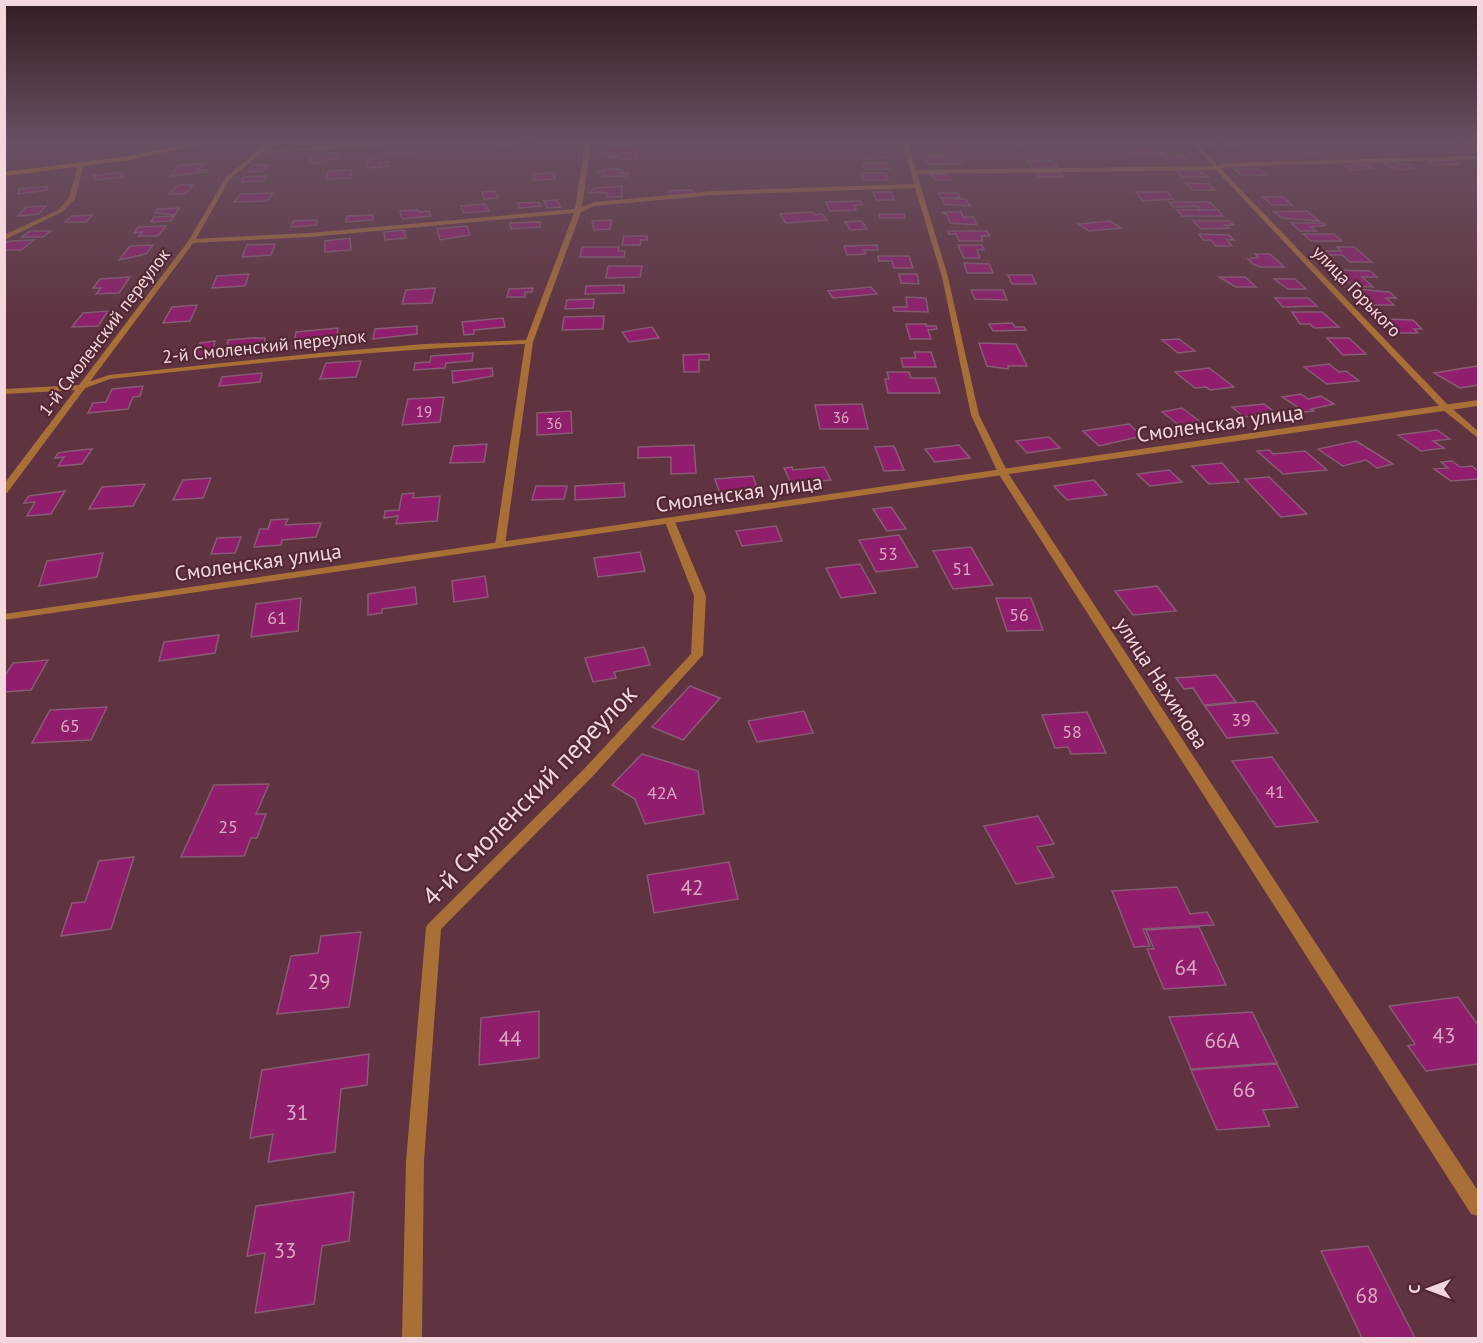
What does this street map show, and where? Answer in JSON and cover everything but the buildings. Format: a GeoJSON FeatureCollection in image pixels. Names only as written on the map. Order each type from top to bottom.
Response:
{"type":"FeatureCollection","features":[{"type":"Feature","properties":{"kind":"street"},"geometry":{"type":"LineString","coordinates":[[4,238],[60,211],[68,203]]}},
{"type":"Feature","properties":{"kind":"street","name":"1-й Смоленский переулок"},"geometry":{"type":"LineString","coordinates":[[4,491],[192,241],[214,203]]}},
{"type":"Feature","properties":{"kind":"street"},"geometry":{"type":"LineString","coordinates":[[500,545],[529,342],[578,211],[579,203]]}},
{"type":"Feature","properties":{"kind":"street"},"geometry":{"type":"LineString","coordinates":[[192,241],[310,235],[578,211],[594,204],[609,203]]}},
{"type":"Feature","properties":{"kind":"street","name":"улица Нахимова"},"geometry":{"type":"LineString","coordinates":[[924,203],[945,278],[975,415],[1003,473],[1479,1207]]}},
{"type":"Feature","properties":{"kind":"street","name":"улица Горького"},"geometry":{"type":"LineString","coordinates":[[1251,203],[1446,408],[1479,435]]}},
{"type":"Feature","properties":{"kind":"street","name":"2-й Смоленский переулок"},"geometry":{"type":"LineString","coordinates":[[4,392],[80,387],[109,377],[313,354],[454,343],[529,342]]}},
{"type":"Feature","properties":{"kind":"street","name":"Смоленская улица"},"geometry":{"type":"LineString","coordinates":[[4,617],[1479,403]]}},
{"type":"Feature","properties":{"kind":"street","name":"4-й Смоленский переулок"},"geometry":{"type":"LineString","coordinates":[[412,1338],[415,1161],[434,927],[588,773],[697,655],[700,596],[670,522]]}}]}
